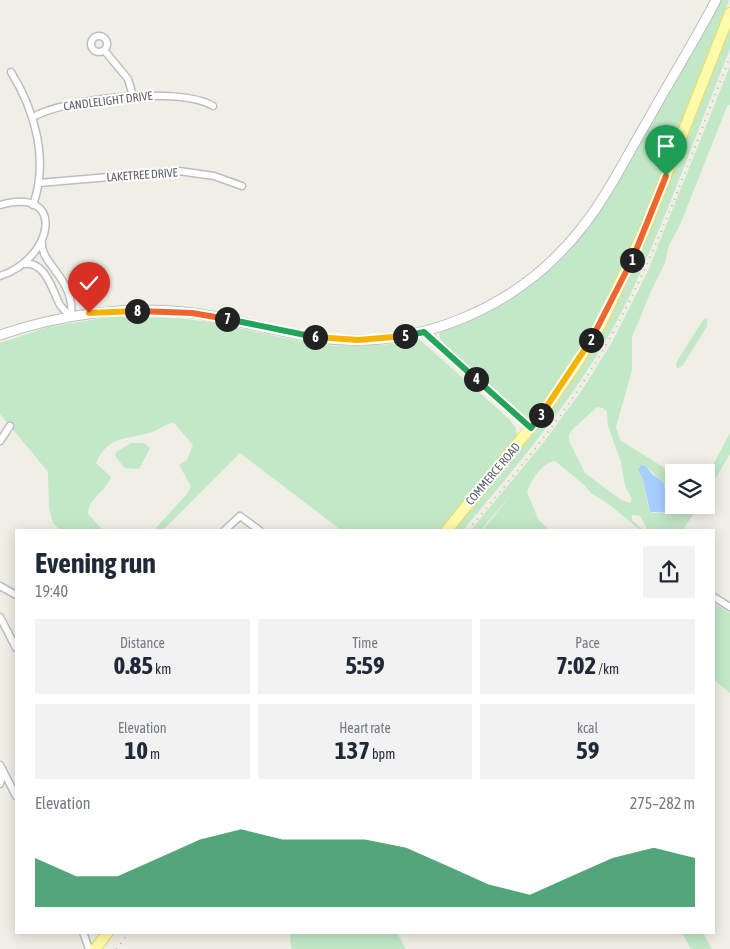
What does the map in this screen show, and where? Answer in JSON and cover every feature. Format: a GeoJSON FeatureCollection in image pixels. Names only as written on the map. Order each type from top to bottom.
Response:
{"type":"FeatureCollection","features":[{"type":"Feature","properties":{"kind":"main road"},"geometry":{"type":"LineString","coordinates":[[0,335],[70,317],[138,311],[192,313],[320,338],[347,340],[383,339],[424,332],[466,318],[501,300],[543,269],[570,242],[612,183],[716,0]]}},
{"type":"Feature","properties":{"kind":"main road"},"geometry":{"type":"LineString","coordinates":[[709,13],[720,0]]}},
{"type":"Feature","properties":{"kind":"main road","name":"COMMERCE ROAD"},"geometry":{"type":"LineString","coordinates":[[448,529],[531,428],[576,365],[614,299],[650,216],[730,13]]}},
{"type":"Feature","properties":{"kind":"main road"},"geometry":{"type":"LineString","coordinates":[[95,949],[106,934]]}},
{"type":"Feature","properties":{"kind":"street"},"geometry":{"type":"LineString","coordinates":[[104,50],[128,79],[133,96]]}},
{"type":"Feature","properties":{"kind":"street"},"geometry":{"type":"LineString","coordinates":[[11,72],[32,117],[38,147],[39,183],[33,205]]}},
{"type":"Feature","properties":{"kind":"street","name":"CANDLELIGHT DRIVE"},"geometry":{"type":"LineString","coordinates":[[32,117],[54,108],[133,96],[183,96],[203,100],[213,106]]}},
{"type":"Feature","properties":{"kind":"street","name":"LAKETREE DRIVE"},"geometry":{"type":"LineString","coordinates":[[39,183],[179,171],[214,176],[242,186]]}},
{"type":"Feature","properties":{"kind":"street"},"geometry":{"type":"LineString","coordinates":[[0,205],[17,202],[33,205],[42,212],[46,220],[46,232],[42,242],[24,264],[0,276]]}},
{"type":"Feature","properties":{"kind":"street"},"geometry":{"type":"LineString","coordinates":[[42,242],[43,252],[66,286],[72,304],[70,317]]}},
{"type":"Feature","properties":{"kind":"street"},"geometry":{"type":"LineString","coordinates":[[24,264],[36,265],[40,269],[54,291],[60,306],[70,317]]}},
{"type":"Feature","properties":{"kind":"street"},"geometry":{"type":"LineString","coordinates":[[424,332],[531,428]]}},
{"type":"Feature","properties":{"kind":"street"},"geometry":{"type":"LineString","coordinates":[[0,441],[10,426]]}},
{"type":"Feature","properties":{"kind":"street"},"geometry":{"type":"LineString","coordinates":[[227,529],[240,516],[258,529]]}},
{"type":"Feature","properties":{"kind":"street"},"geometry":{"type":"LineString","coordinates":[[0,586],[15,594]]}},
{"type":"Feature","properties":{"kind":"street"},"geometry":{"type":"LineString","coordinates":[[715,599],[730,607]]}},
{"type":"Feature","properties":{"kind":"street"},"geometry":{"type":"LineString","coordinates":[[0,617],[15,646]]}},
{"type":"Feature","properties":{"kind":"street"},"geometry":{"type":"LineString","coordinates":[[0,784],[1,768]]}},
{"type":"Feature","properties":{"kind":"street"},"geometry":{"type":"LineString","coordinates":[[1,768],[15,794]]}},
{"type":"Feature","properties":{"kind":"street"},"geometry":{"type":"LineString","coordinates":[[84,934],[89,949]]}},
{"type":"Feature","properties":{"kind":"green space"},"geometry":{"type":"Polygon","coordinates":[[[722,0],[729,0],[724,15],[668,163],[621,272],[597,321],[564,374],[537,413],[529,418],[524,417],[442,343],[439,335],[442,330],[475,317],[503,302],[564,254],[722,0]]]}},
{"type":"Feature","properties":{"kind":"green space"},"geometry":{"type":"Polygon","coordinates":[[[730,24],[730,49],[644,265],[613,327],[575,389],[532,446],[464,529],[452,529],[591,345],[730,24]]]}},
{"type":"Feature","properties":{"kind":"green space"},"geometry":{"type":"Polygon","coordinates":[[[730,66],[730,105],[728,104],[680,225],[669,245],[665,263],[632,337],[632,370],[616,427],[620,440],[665,470],[665,485],[646,466],[638,467],[643,479],[649,511],[652,513],[665,512],[665,514],[693,514],[684,529],[647,529],[640,516],[632,515],[632,520],[642,529],[639,529],[606,502],[592,494],[555,461],[546,464],[538,472],[527,492],[538,519],[548,529],[484,529],[514,491],[482,529],[472,529],[544,442],[582,390],[611,344],[647,273],[730,66]],[[597,407],[572,430],[569,435],[569,441],[585,473],[621,500],[630,503],[632,499],[625,486],[621,462],[608,426],[607,412],[603,408],[597,407]]]}},
{"type":"Feature","properties":{"kind":"green space"},"geometry":{"type":"Polygon","coordinates":[[[116,316],[177,318],[210,322],[294,340],[335,346],[383,345],[420,340],[508,418],[516,428],[517,436],[441,529],[340,529],[240,453],[164,529],[155,529],[187,494],[191,486],[179,465],[187,460],[193,445],[174,423],[171,423],[158,430],[113,443],[101,454],[96,463],[111,477],[94,499],[88,514],[102,529],[59,529],[53,523],[49,508],[48,472],[0,414],[0,343],[48,327],[116,316]]]}},
{"type":"Feature","properties":{"kind":"green space"},"geometry":{"type":"Polygon","coordinates":[[[707,318],[707,326],[683,365],[677,369],[676,363],[703,320],[707,318]]]}},
{"type":"Feature","properties":{"kind":"green space"},"geometry":{"type":"Polygon","coordinates":[[[730,433],[730,454],[715,479],[715,464],[713,464],[730,433]]]}},
{"type":"Feature","properties":{"kind":"green space"},"geometry":{"type":"Polygon","coordinates":[[[131,443],[144,443],[150,448],[139,469],[125,468],[115,456],[116,452],[131,443]]]}},
{"type":"Feature","properties":{"kind":"green space"},"geometry":{"type":"Polygon","coordinates":[[[715,604],[730,613],[730,693],[715,681],[715,604]]]}},
{"type":"Feature","properties":{"kind":"green space"},"geometry":{"type":"Polygon","coordinates":[[[290,934],[398,934],[406,949],[291,949],[290,934]]]}},
{"type":"Feature","properties":{"kind":"green space"},"geometry":{"type":"Polygon","coordinates":[[[683,934],[704,934],[712,949],[691,949],[683,934]]]}},
{"type":"Feature","properties":{"kind":"water"},"geometry":{"type":"Polygon","coordinates":[[[641,465],[646,466],[652,474],[663,482],[665,487],[665,512],[650,512],[643,479],[638,469],[641,465]]]}},
{"type":"Feature","properties":{"kind":"railway"},"geometry":{"type":"LineString","coordinates":[[469,529],[556,422],[602,352],[656,244],[730,57]]}},
{"type":"Feature","properties":{"kind":"railway"},"geometry":{"type":"LineString","coordinates":[[116,949],[128,934]]}},
{"type":"Feature","properties":{"kind":"route"},"geometry":{"type":"LineString","coordinates":[[89,313],[171,311],[192,313],[320,338],[334,339],[383,339],[424,332],[531,428],[571,373],[602,322],[631,261],[666,176]]}}]}
